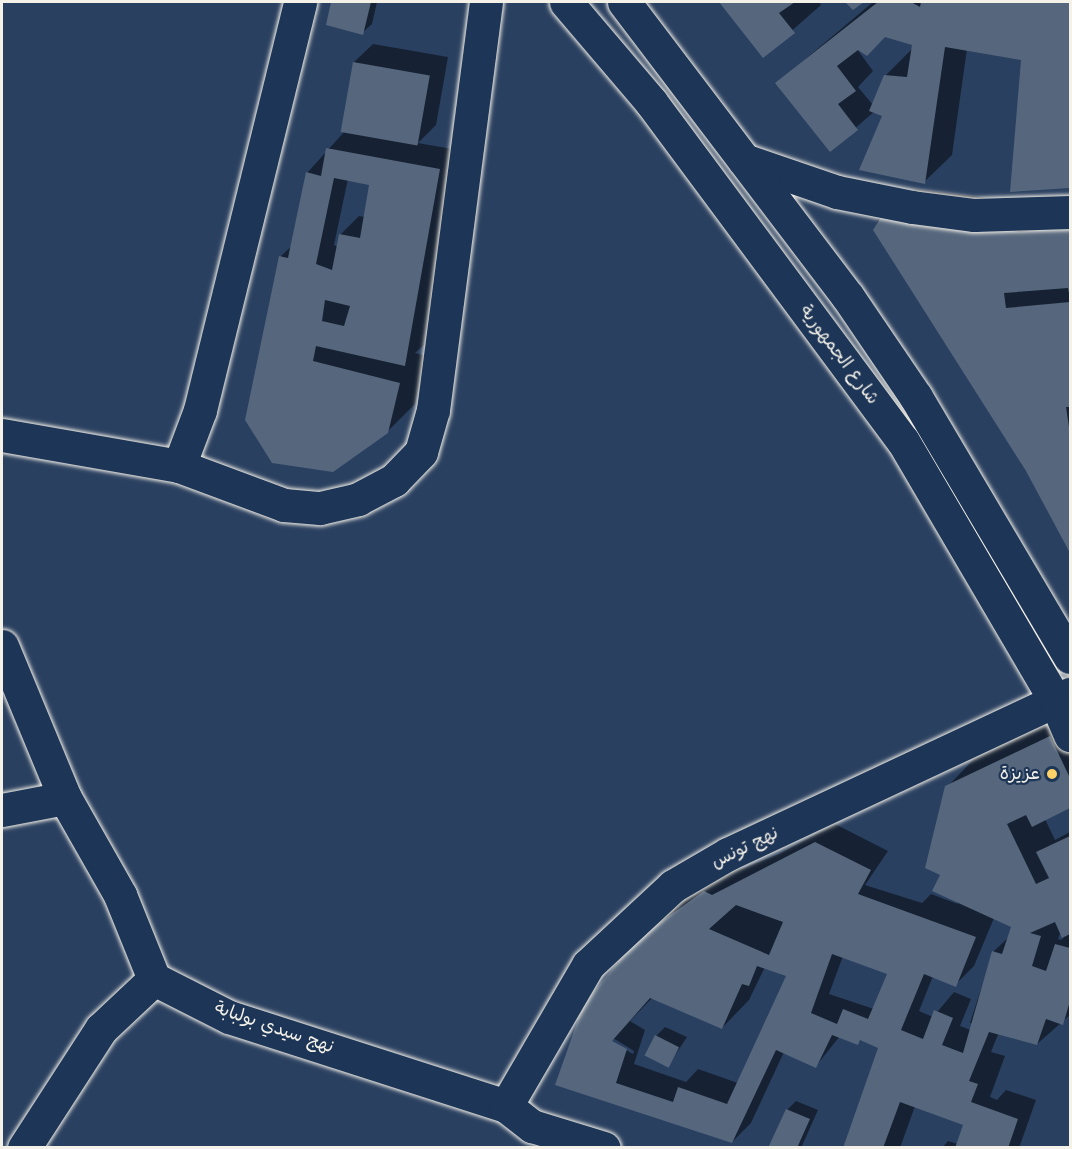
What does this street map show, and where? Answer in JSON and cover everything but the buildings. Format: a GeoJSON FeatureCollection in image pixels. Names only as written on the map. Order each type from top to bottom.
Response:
{"type":"FeatureCollection","features":[{"type":"Feature","properties":{"kind":"street"},"geometry":{"type":"LineString","coordinates":[[180,466],[200,410],[300,2]]}},
{"type":"Feature","properties":{"kind":"street"},"geometry":{"type":"LineString","coordinates":[[2,435],[180,466],[284,505],[320,507],[358,499],[394,480],[421,452],[433,410],[486,2]]}},
{"type":"Feature","properties":{"kind":"street","name":"شارع الجمهورية"},"geometry":{"type":"LineString","coordinates":[[566,2],[651,102],[903,441],[1063,698],[1071,735]]}},
{"type":"Feature","properties":{"kind":"street","name":"شارع الجمهورية"},"geometry":{"type":"LineString","coordinates":[[624,2],[744,160],[916,396],[1071,657]]}},
{"type":"Feature","properties":{"kind":"street"},"geometry":{"type":"LineString","coordinates":[[744,160],[837,192],[912,207],[974,215],[1071,212]]}},
{"type":"Feature","properties":{"kind":"street"},"geometry":{"type":"LineString","coordinates":[[2,646],[65,798],[120,895],[154,979],[101,1029],[24,1148]]}},
{"type":"Feature","properties":{"kind":"street","name":"نهج تونس"},"geometry":{"type":"LineString","coordinates":[[506,1106],[588,965],[673,886],[728,855],[1063,698]]}},
{"type":"Feature","properties":{"kind":"street"},"geometry":{"type":"LineString","coordinates":[[2,810],[65,798]]}},
{"type":"Feature","properties":{"kind":"street","name":"نهج سيدي بولبابة"},"geometry":{"type":"LineString","coordinates":[[154,979],[230,1017],[506,1106],[532,1137],[603,1148]]}},
{"type":"Feature","properties":{"kind":"place","name":"عزيزة"},"geometry":{"type":"Point","coordinates":[1052,774]}}]}
